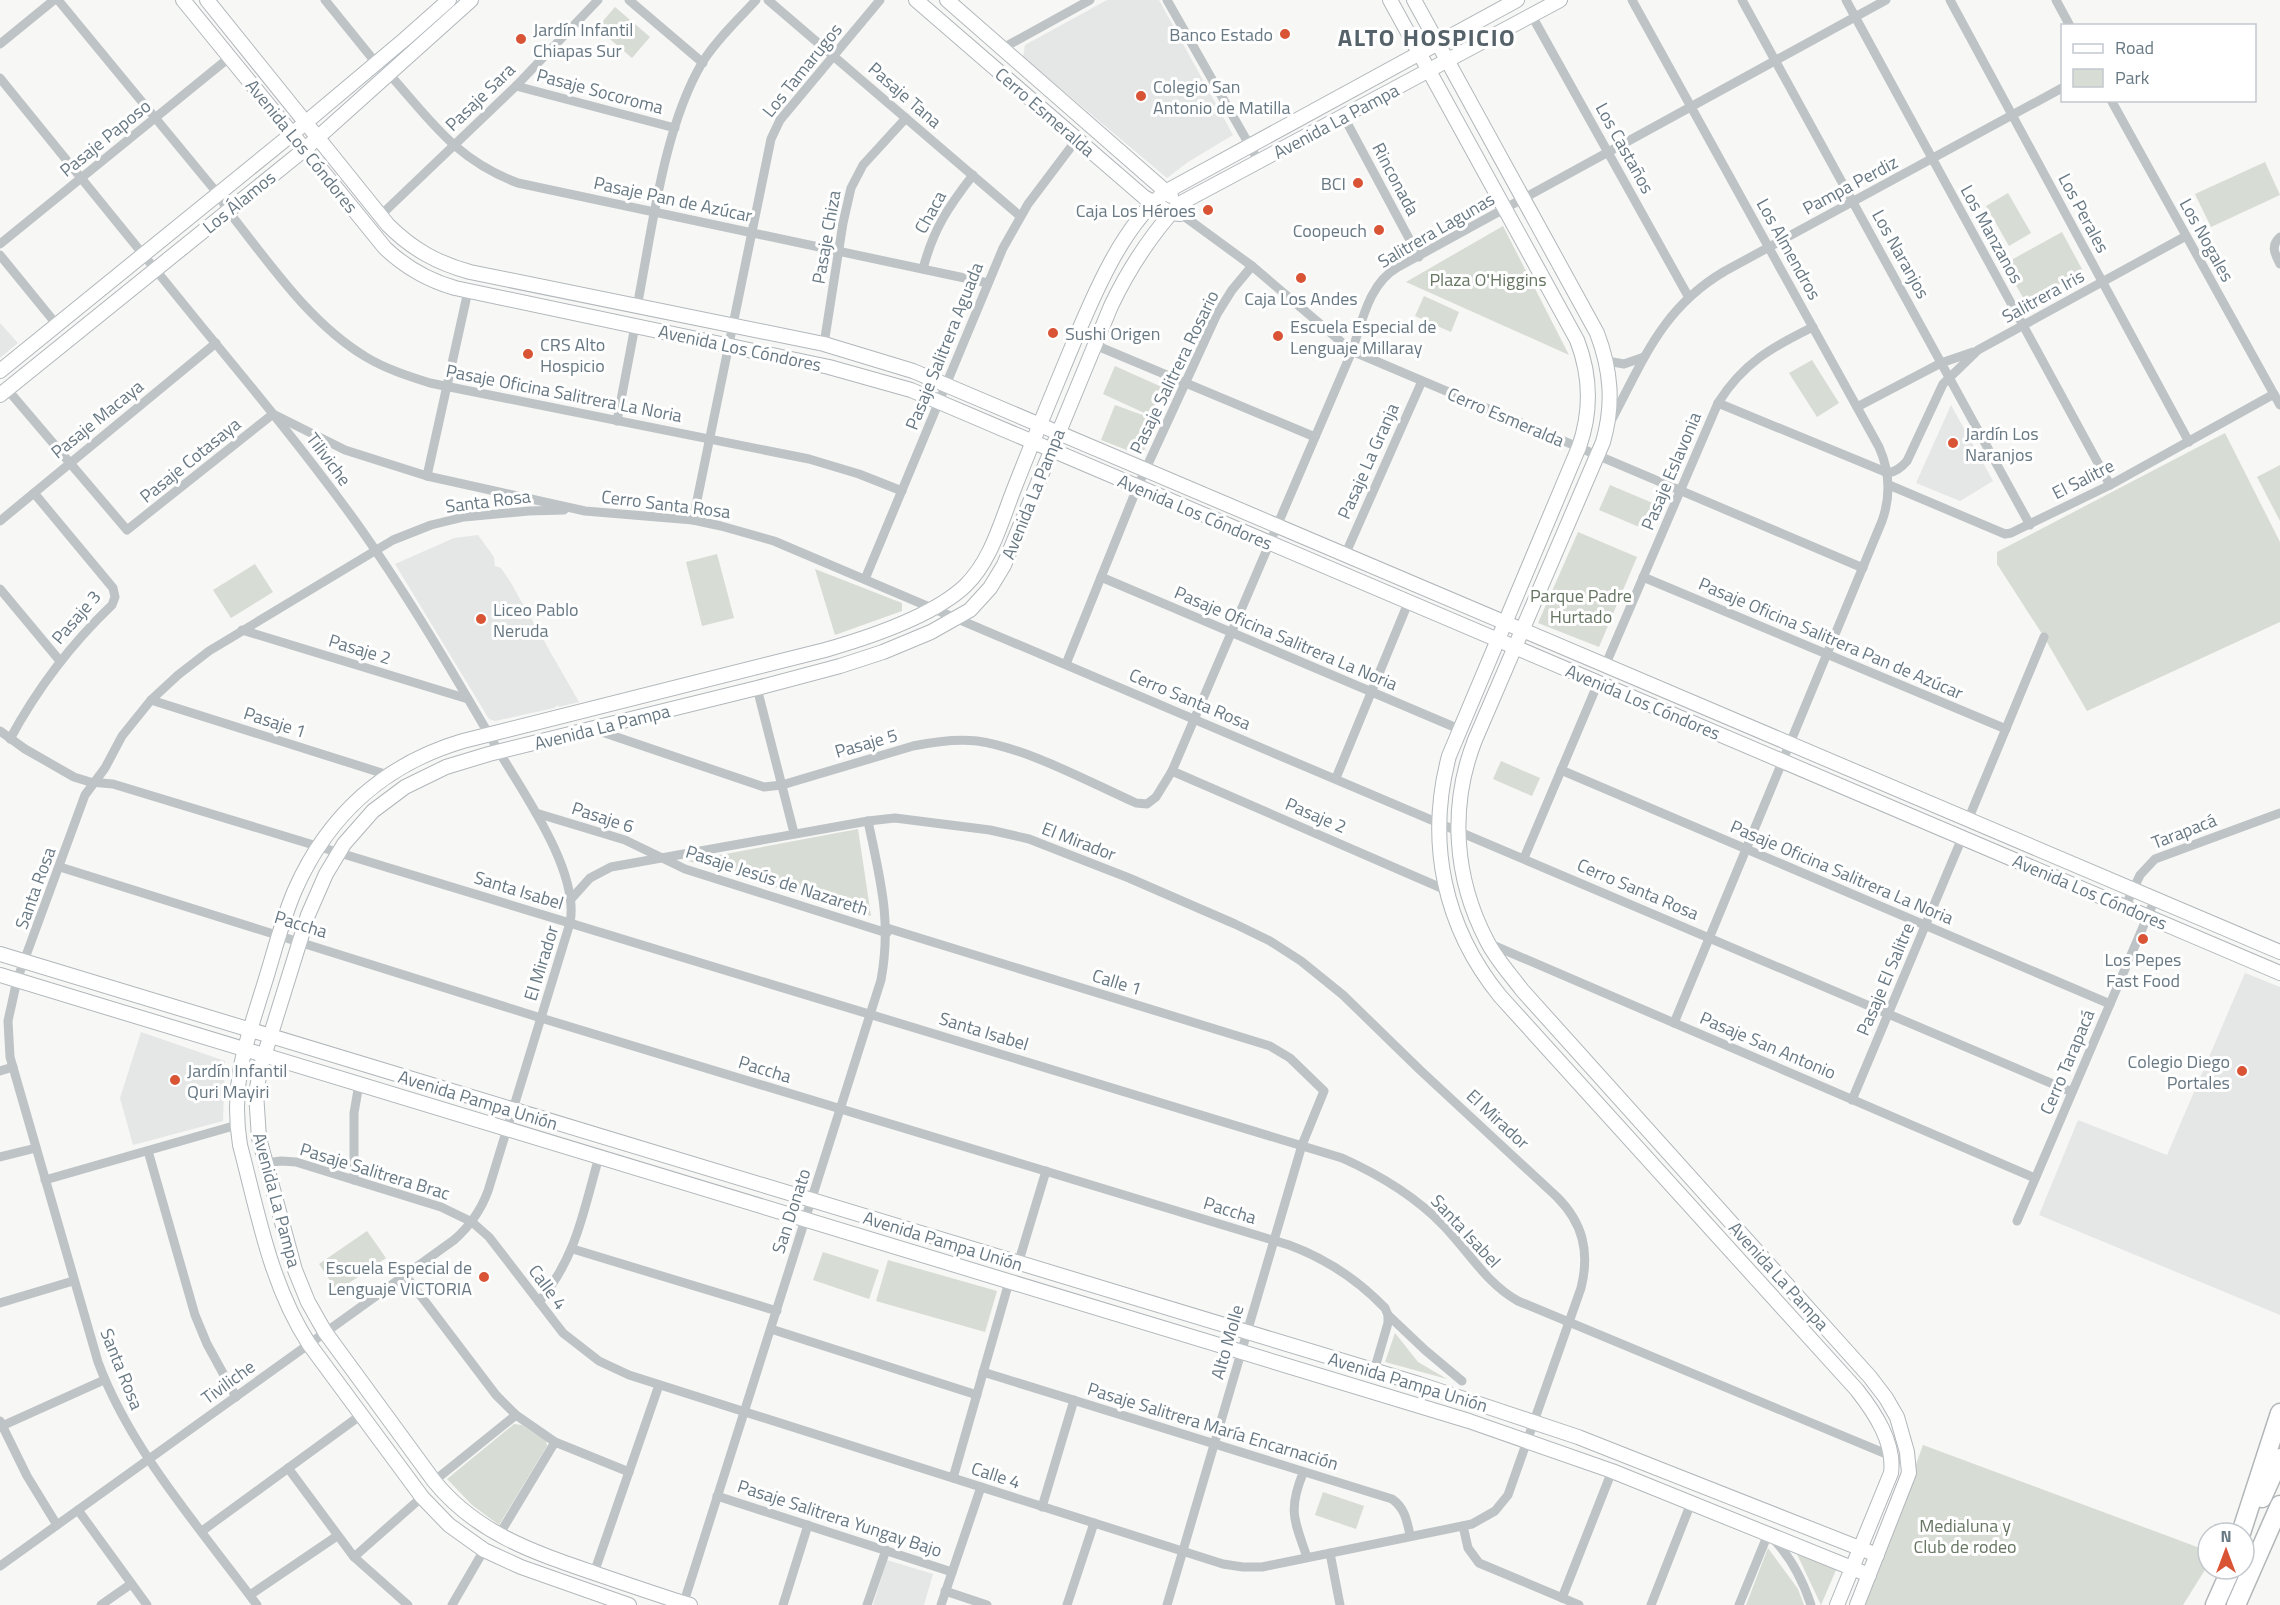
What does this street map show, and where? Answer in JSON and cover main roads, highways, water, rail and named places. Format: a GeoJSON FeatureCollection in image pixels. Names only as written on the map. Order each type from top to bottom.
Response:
{"type":"FeatureCollection","features":[{"type":"Feature","properties":{"kind":"highway"},"geometry":{"type":"LineString","coordinates":[[2245,1521],[2280,1413]]}},
{"type":"Feature","properties":{"kind":"highway"},"geometry":{"type":"LineString","coordinates":[[2252,1521],[2280,1458]]}},
{"type":"Feature","properties":{"kind":"highway"},"geometry":{"type":"LineString","coordinates":[[2238,1605],[2280,1505]]}},
{"type":"Feature","properties":{"kind":"highway"},"geometry":{"type":"LineString","coordinates":[[2238,1605],[2280,1525]]}},
{"type":"Feature","properties":{"kind":"highway"},"geometry":{"type":"LineString","coordinates":[[2215,1605],[2226,1581]]}},
{"type":"Feature","properties":{"kind":"place","name":"Banco Estado"},"geometry":{"type":"Point","coordinates":[1285,34]}},
{"type":"Feature","properties":{"kind":"place","name":"Jardín Infantil Chiapas Sur"},"geometry":{"type":"Point","coordinates":[521,39]}},
{"type":"Feature","properties":{"kind":"place","name":"Colegio San Antonio de Matilla"},"geometry":{"type":"Point","coordinates":[1141,96]}},
{"type":"Feature","properties":{"kind":"place","name":"BCI"},"geometry":{"type":"Point","coordinates":[1358,183]}},
{"type":"Feature","properties":{"kind":"place","name":"Caja Los Héroes"},"geometry":{"type":"Point","coordinates":[1208,210]}},
{"type":"Feature","properties":{"kind":"place","name":"Coopeuch"},"geometry":{"type":"Point","coordinates":[1379,230]}},
{"type":"Feature","properties":{"kind":"place","name":"Caja Los Andes"},"geometry":{"type":"Point","coordinates":[1301,278]}},
{"type":"Feature","properties":{"kind":"place","name":"Sushi Origen"},"geometry":{"type":"Point","coordinates":[1053,333]}},
{"type":"Feature","properties":{"kind":"place","name":"Escuela Especial de Lenguaje Millaray"},"geometry":{"type":"Point","coordinates":[1278,336]}},
{"type":"Feature","properties":{"kind":"place","name":"CRS Alto Hospicio"},"geometry":{"type":"Point","coordinates":[528,354]}},
{"type":"Feature","properties":{"kind":"place","name":"Jardín Los Naranjos"},"geometry":{"type":"Point","coordinates":[1953,443]}},
{"type":"Feature","properties":{"kind":"place","name":"Liceo Pablo Neruda"},"geometry":{"type":"Point","coordinates":[481,619]}},
{"type":"Feature","properties":{"kind":"place","name":"Los Pepes Fast Food"},"geometry":{"type":"Point","coordinates":[2143,939]}},
{"type":"Feature","properties":{"kind":"place","name":"Colegio Diego Portales"},"geometry":{"type":"Point","coordinates":[2242,1071]}},
{"type":"Feature","properties":{"kind":"place","name":"Jardín Infantil Quri Mayiri"},"geometry":{"type":"Point","coordinates":[175,1080]}},
{"type":"Feature","properties":{"kind":"place","name":"Escuela Especial de Lenguaje VICTORIA"},"geometry":{"type":"Point","coordinates":[484,1277]}},
{"type":"Feature","properties":{"kind":"district","name":"ALTO HOSPICIO"},"geometry":{"type":"Point","coordinates":[1427,37]}},
{"type":"Feature","properties":{"kind":"park label","name":"Plaza O'Higgins"},"geometry":{"type":"Point","coordinates":[1488,279]}},
{"type":"Feature","properties":{"kind":"park label","name":"Parque Padre Hurtado"},"geometry":{"type":"Point","coordinates":[1581,605]}},
{"type":"Feature","properties":{"kind":"park label","name":"Medialuna y Club de rodeo"},"geometry":{"type":"Point","coordinates":[1965,1535]}}]}
